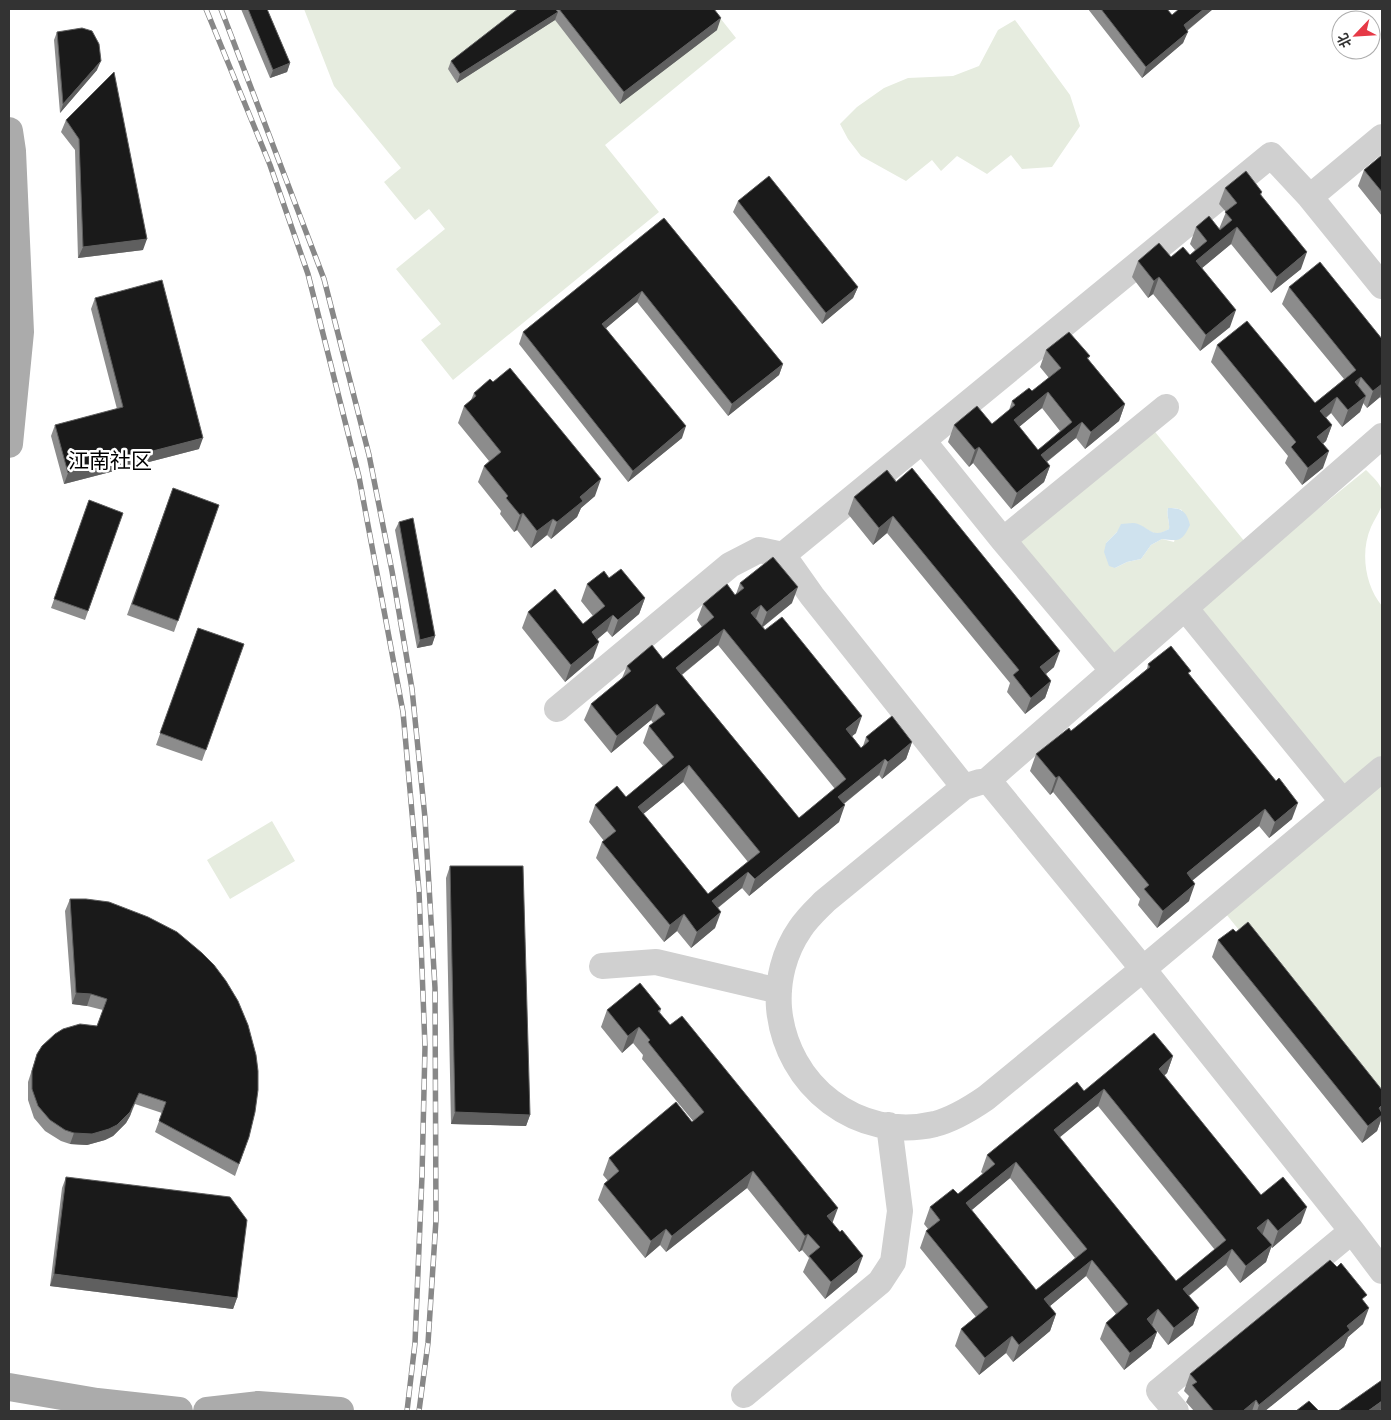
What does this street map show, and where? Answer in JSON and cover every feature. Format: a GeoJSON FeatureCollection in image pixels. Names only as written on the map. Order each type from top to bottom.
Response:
{"type":"FeatureCollection","features":[{"type":"Feature","properties":{"kind":"main road"},"geometry":{"type":"LineString","coordinates":[[9,131],[12,152],[20,332],[9,444]]}},
{"type":"Feature","properties":{"kind":"main road"},"geometry":{"type":"LineString","coordinates":[[9,1388],[97,1402],[179,1411]]}},
{"type":"Feature","properties":{"kind":"main road"},"geometry":{"type":"LineString","coordinates":[[207,1411],[258,1406],[340,1411]]}},
{"type":"Feature","properties":{"kind":"street"},"geometry":{"type":"LineString","coordinates":[[1310,197],[1382,137]]}},
{"type":"Feature","properties":{"kind":"street"},"geometry":{"type":"LineString","coordinates":[[784,555],[1271,155],[1310,197],[1382,286]]}},
{"type":"Feature","properties":{"kind":"street"},"geometry":{"type":"LineString","coordinates":[[1003,540],[1166,407]]}},
{"type":"Feature","properties":{"kind":"street"},"geometry":{"type":"LineString","coordinates":[[1382,436],[1113,671],[976,784],[825,901],[811,914],[790,945],[784,963],[779,991],[780,1020],[792,1056],[814,1087],[828,1100],[861,1119],[897,1127],[935,1124],[953,1118],[986,1098],[1382,769]]}},
{"type":"Feature","properties":{"kind":"street"},"geometry":{"type":"LineString","coordinates":[[923,441],[1113,671]]}},
{"type":"Feature","properties":{"kind":"street"},"geometry":{"type":"LineString","coordinates":[[557,709],[730,565],[759,550],[784,555],[812,596],[976,784],[1143,969],[1382,1271]]}},
{"type":"Feature","properties":{"kind":"street"},"geometry":{"type":"LineString","coordinates":[[1184,608],[1343,802]]}},
{"type":"Feature","properties":{"kind":"street"},"geometry":{"type":"LineString","coordinates":[[602,966],[656,962],[779,991]]}},
{"type":"Feature","properties":{"kind":"street"},"geometry":{"type":"LineString","coordinates":[[744,1395],[880,1282],[893,1262],[900,1211],[889,1125]]}},
{"type":"Feature","properties":{"kind":"street"},"geometry":{"type":"LineString","coordinates":[[1176,1411],[1159,1391],[1352,1231]]}},
{"type":"Feature","properties":{"kind":"shaded area"},"geometry":{"type":"Polygon","coordinates":[[[304,9],[713,9],[736,38],[605,145],[659,212],[453,380],[421,340],[441,324],[396,269],[445,229],[429,209],[415,220],[384,182],[401,168],[334,86],[304,9]]]}},
{"type":"Feature","properties":{"kind":"shaded area"},"geometry":{"type":"Polygon","coordinates":[[[1015,20],[1070,95],[1080,126],[1052,167],[1022,169],[1011,155],[987,174],[957,156],[941,171],[932,160],[906,181],[861,156],[848,139],[840,124],[857,107],[884,88],[908,78],[953,76],[979,66],[998,30],[1015,20]]]}},
{"type":"Feature","properties":{"kind":"shaded area"},"geometry":{"type":"Polygon","coordinates":[[[1151,427],[1250,548],[1111,661],[1013,540],[1151,427]],[[1168,508],[1169,529],[1156,533],[1143,527],[1117,532],[1106,543],[1115,568],[1127,562],[1141,559],[1151,545],[1162,539],[1174,542],[1182,510],[1168,508]]]}},
{"type":"Feature","properties":{"kind":"shaded area"},"geometry":{"type":"Polygon","coordinates":[[[1366,470],[1380,485],[1383,497],[1380,510],[1368,537],[1365,557],[1368,578],[1376,598],[1382,606],[1382,763],[1348,791],[1198,606],[1366,470]]]}},
{"type":"Feature","properties":{"kind":"shaded area"},"geometry":{"type":"Polygon","coordinates":[[[1382,778],[1382,1107],[1222,909],[1382,778]]]}},
{"type":"Feature","properties":{"kind":"shaded area"},"geometry":{"type":"Polygon","coordinates":[[[272,821],[295,861],[230,899],[207,860],[272,821]]]}},
{"type":"Feature","properties":{"kind":"water"},"geometry":{"type":"Polygon","coordinates":[[[1168,508],[1176,508],[1183,511],[1187,517],[1190,525],[1185,535],[1176,540],[1162,539],[1151,545],[1141,559],[1127,562],[1115,568],[1109,566],[1104,552],[1106,543],[1117,532],[1121,524],[1136,523],[1156,533],[1164,532],[1169,529],[1168,508]]]}},
{"type":"Feature","properties":{"kind":"building"},"geometry":{"type":"Polygon","coordinates":[[[248,9],[267,9],[290,63],[273,70],[248,9]]]}},
{"type":"Feature","properties":{"kind":"building"},"geometry":{"type":"Polygon","coordinates":[[[518,9],[555,9],[558,12],[460,74],[451,61],[518,9]]]}},
{"type":"Feature","properties":{"kind":"building"},"geometry":{"type":"Polygon","coordinates":[[[559,9],[714,9],[721,18],[624,92],[559,9]]]}},
{"type":"Feature","properties":{"kind":"building"},"geometry":{"type":"Polygon","coordinates":[[[1101,9],[1167,9],[1172,15],[1179,9],[1204,9],[1184,25],[1188,32],[1146,67],[1101,9]]]}},
{"type":"Feature","properties":{"kind":"building"},"geometry":{"type":"Polygon","coordinates":[[[82,28],[92,31],[99,44],[101,61],[63,104],[57,32],[82,28]]]}},
{"type":"Feature","properties":{"kind":"building"},"geometry":{"type":"Polygon","coordinates":[[[114,72],[147,239],[83,247],[79,139],[66,120],[114,72]]]}},
{"type":"Feature","properties":{"kind":"building"},"geometry":{"type":"Polygon","coordinates":[[[1382,155],[1382,192],[1364,170],[1382,155]]]}},
{"type":"Feature","properties":{"kind":"building"},"geometry":{"type":"Polygon","coordinates":[[[1246,171],[1262,192],[1260,194],[1307,252],[1277,277],[1237,227],[1196,261],[1236,310],[1206,335],[1159,277],[1154,281],[1138,261],[1159,243],[1171,257],[1183,247],[1190,255],[1207,241],[1196,227],[1209,216],[1220,230],[1232,220],[1225,212],[1237,203],[1225,188],[1246,171]]]}},
{"type":"Feature","properties":{"kind":"building"},"geometry":{"type":"Polygon","coordinates":[[[769,176],[858,287],[826,313],[738,201],[769,176]]]}},
{"type":"Feature","properties":{"kind":"building"},"geometry":{"type":"Polygon","coordinates":[[[664,218],[783,364],[732,404],[642,291],[602,324],[686,426],[633,471],[523,332],[664,218]]]}},
{"type":"Feature","properties":{"kind":"building"},"geometry":{"type":"Polygon","coordinates":[[[1320,262],[1382,339],[1382,384],[1373,391],[1361,377],[1355,382],[1366,396],[1348,410],[1337,397],[1320,411],[1332,425],[1317,437],[1329,451],[1308,468],[1291,447],[1296,442],[1217,345],[1247,321],[1315,403],[1356,370],[1289,287],[1320,262]]]}},
{"type":"Feature","properties":{"kind":"building"},"geometry":{"type":"Polygon","coordinates":[[[162,280],[203,438],[68,473],[55,425],[123,407],[95,298],[162,280]]]}},
{"type":"Feature","properties":{"kind":"building"},"geometry":{"type":"Polygon","coordinates":[[[1069,332],[1090,356],[1087,358],[1125,404],[1091,432],[1082,422],[1041,455],[1050,466],[1017,493],[979,447],[975,450],[954,425],[977,406],[992,424],[1015,405],[1012,401],[1029,388],[1032,391],[1061,368],[1046,350],[1069,332]],[[1048,392],[1014,420],[1038,450],[1072,422],[1048,392]]]}},
{"type":"Feature","properties":{"kind":"building"},"geometry":{"type":"Polygon","coordinates":[[[510,368],[601,479],[580,497],[583,501],[557,522],[553,519],[537,531],[523,513],[520,515],[506,498],[508,496],[484,466],[501,452],[464,406],[476,396],[474,393],[490,379],[493,382],[510,368]]]}},
{"type":"Feature","properties":{"kind":"building"},"geometry":{"type":"Polygon","coordinates":[[[912,468],[1060,651],[1040,667],[1051,681],[1031,698],[1013,675],[1019,670],[893,516],[879,528],[854,497],[887,470],[896,482],[912,468]]]}},
{"type":"Feature","properties":{"kind":"building"},"geometry":{"type":"Polygon","coordinates":[[[173,488],[219,505],[178,621],[132,604],[173,488]]]}},
{"type":"Feature","properties":{"kind":"building"},"geometry":{"type":"Polygon","coordinates":[[[89,500],[123,513],[88,611],[54,599],[89,500]]]}},
{"type":"Feature","properties":{"kind":"building"},"geometry":{"type":"Polygon","coordinates":[[[413,518],[435,636],[420,640],[399,522],[413,518]]]}},
{"type":"Feature","properties":{"kind":"building"},"geometry":{"type":"Polygon","coordinates":[[[773,557],[798,587],[767,612],[761,605],[751,613],[765,630],[782,617],[862,716],[846,729],[861,748],[869,741],[866,737],[892,716],[912,742],[888,762],[885,759],[838,797],[845,805],[755,879],[748,872],[712,901],[721,912],[697,932],[684,914],[670,925],[602,842],[616,831],[595,805],[617,786],[626,797],[674,757],[649,726],[665,714],[657,704],[617,736],[591,704],[631,671],[627,666],[652,645],[663,659],[714,617],[703,604],[727,584],[735,595],[744,588],[740,583],[773,557]],[[724,629],[676,668],[799,818],[846,779],[724,629]],[[689,765],[638,807],[708,894],[760,852],[689,765]]]}},
{"type":"Feature","properties":{"kind":"building"},"geometry":{"type":"Polygon","coordinates":[[[621,569],[645,598],[618,620],[613,615],[592,632],[599,642],[571,665],[528,612],[555,589],[583,624],[605,606],[587,584],[604,571],[609,578],[621,569]]]}},
{"type":"Feature","properties":{"kind":"building"},"geometry":{"type":"Polygon","coordinates":[[[198,628],[244,644],[206,750],[160,733],[198,628]]]}},
{"type":"Feature","properties":{"kind":"building"},"geometry":{"type":"Polygon","coordinates":[[[1171,646],[1191,671],[1188,673],[1276,781],[1279,778],[1298,803],[1275,822],[1265,809],[1187,873],[1195,884],[1163,911],[1144,889],[1149,885],[1059,776],[1056,778],[1036,754],[1069,728],[1071,731],[1150,667],[1148,664],[1171,646]]]}},
{"type":"Feature","properties":{"kind":"building"},"geometry":{"type":"Polygon","coordinates":[[[450,866],[523,866],[530,1115],[455,1112],[450,866]]]}},
{"type":"Feature","properties":{"kind":"building"},"geometry":{"type":"Polygon","coordinates":[[[70,899],[109,902],[148,917],[177,932],[214,965],[226,981],[238,1001],[248,1025],[258,1071],[255,1112],[249,1137],[239,1164],[159,1121],[166,1102],[139,1093],[130,1112],[117,1125],[92,1134],[74,1133],[65,1130],[50,1120],[38,1106],[32,1089],[32,1071],[37,1054],[42,1046],[63,1029],[80,1024],[97,1026],[107,999],[91,994],[76,993],[70,899]]]}},
{"type":"Feature","properties":{"kind":"building"},"geometry":{"type":"Polygon","coordinates":[[[1248,922],[1382,1090],[1382,1105],[1379,1108],[1382,1115],[1368,1126],[1218,940],[1233,929],[1236,932],[1248,922]]]}},
{"type":"Feature","properties":{"kind":"building"},"geometry":{"type":"Polygon","coordinates":[[[640,983],[661,1009],[658,1011],[670,1025],[682,1016],[838,1208],[827,1216],[840,1232],[842,1230],[863,1256],[831,1282],[809,1256],[820,1247],[808,1234],[805,1236],[753,1171],[672,1236],[666,1229],[651,1241],[604,1184],[619,1171],[609,1158],[676,1102],[692,1122],[704,1112],[648,1042],[650,1040],[639,1027],[628,1036],[607,1010],[640,983]]]}},
{"type":"Feature","properties":{"kind":"building"},"geometry":{"type":"Polygon","coordinates":[[[1154,1033],[1173,1056],[1159,1069],[1261,1195],[1283,1177],[1307,1207],[1278,1231],[1268,1219],[1257,1228],[1272,1245],[1246,1266],[1232,1249],[1183,1289],[1199,1308],[1174,1328],[1158,1309],[1147,1319],[1157,1332],[1130,1353],[1106,1323],[1128,1304],[1092,1260],[1044,1299],[1056,1314],[1019,1345],[1012,1336],[985,1358],[961,1329],[988,1307],[926,1231],[940,1220],[930,1207],[953,1189],[958,1194],[995,1164],[987,1155],[1077,1082],[1084,1091],[1154,1033]],[[1104,1089],[1054,1130],[1176,1281],[1226,1240],[1104,1089]],[[1016,1162],[966,1203],[1036,1290],[1087,1249],[1016,1162]]]}},
{"type":"Feature","properties":{"kind":"building"},"geometry":{"type":"Polygon","coordinates":[[[66,1177],[230,1197],[247,1220],[237,1298],[54,1274],[66,1177]]]}},
{"type":"Feature","properties":{"kind":"building"},"geometry":{"type":"Polygon","coordinates":[[[1330,1260],[1337,1267],[1341,1263],[1367,1295],[1362,1299],[1369,1308],[1347,1326],[1350,1330],[1259,1405],[1256,1400],[1243,1411],[1214,1411],[1192,1385],[1197,1382],[1190,1374],[1330,1260]]]}},
{"type":"Feature","properties":{"kind":"building"},"geometry":{"type":"Polygon","coordinates":[[[1382,1380],[1382,1401],[1368,1411],[1338,1411],[1382,1380]]]}},
{"type":"Feature","properties":{"kind":"building"},"geometry":{"type":"Polygon","coordinates":[[[1309,1401],[1319,1411],[1296,1411],[1309,1401]]]}},
{"type":"Feature","properties":{"kind":"railway"},"geometry":{"type":"LineString","coordinates":[[206,9],[270,165],[308,274],[359,477],[403,712],[419,891],[425,1047],[415,1343],[407,1411]]}},
{"type":"Feature","properties":{"kind":"railway"},"geometry":{"type":"LineString","coordinates":[[221,9],[324,279],[369,455],[392,571],[412,689],[425,818],[435,988],[436,1220],[428,1343],[419,1411]]}},
{"type":"Feature","properties":{"kind":"district","name":"江南社区"},"geometry":{"type":"Point","coordinates":[110,461]}}]}
